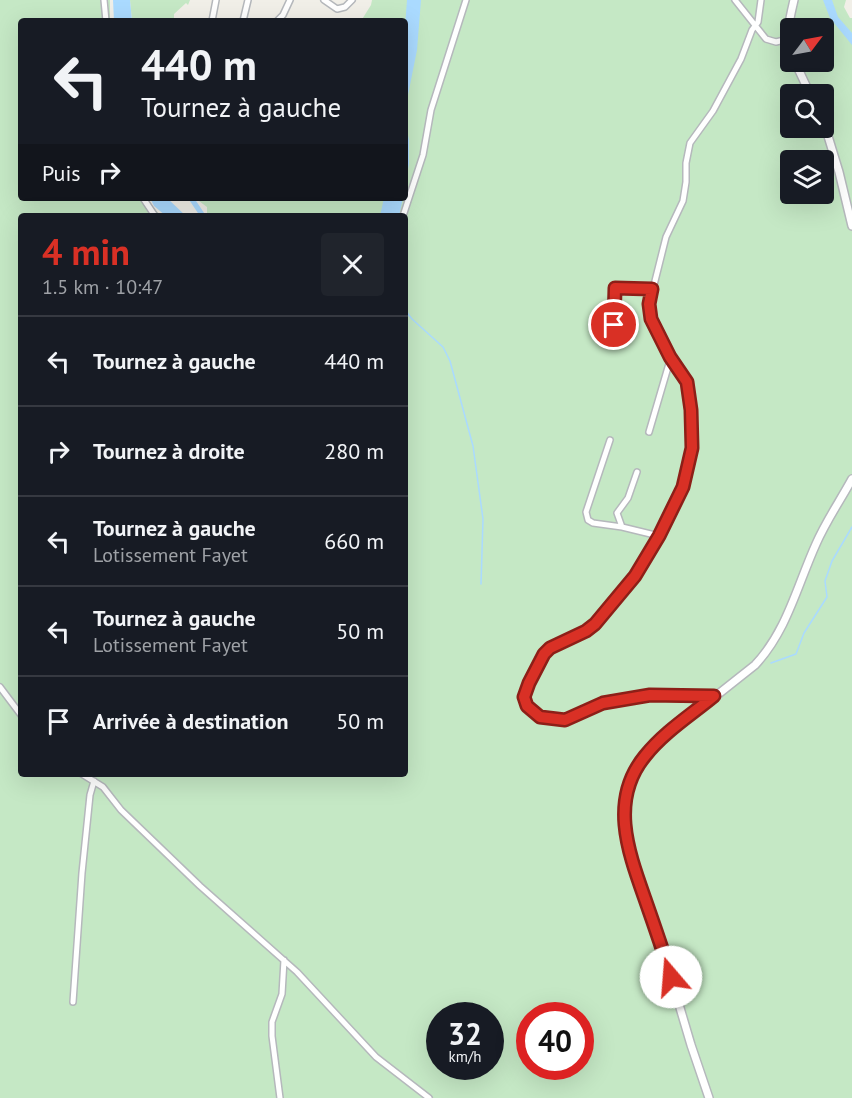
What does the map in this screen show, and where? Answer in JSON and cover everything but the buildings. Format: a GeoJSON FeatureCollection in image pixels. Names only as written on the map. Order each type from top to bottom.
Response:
{"type":"FeatureCollection","features":[{"type":"Feature","properties":{"kind":"street"},"geometry":{"type":"LineString","coordinates":[[104,0],[106,18]]}},
{"type":"Feature","properties":{"kind":"street"},"geometry":{"type":"LineString","coordinates":[[213,18],[216,0]]}},
{"type":"Feature","properties":{"kind":"street"},"geometry":{"type":"LineString","coordinates":[[244,18],[248,0]]}},
{"type":"Feature","properties":{"kind":"street"},"geometry":{"type":"LineString","coordinates":[[280,18],[290,0]]}},
{"type":"Feature","properties":{"kind":"street"},"geometry":{"type":"LineString","coordinates":[[324,0],[337,9],[345,7],[352,0]]}},
{"type":"Feature","properties":{"kind":"street"},"geometry":{"type":"LineString","coordinates":[[405,213],[423,155],[432,110],[466,0]]}},
{"type":"Feature","properties":{"kind":"street"},"geometry":{"type":"LineString","coordinates":[[735,0],[766,39],[780,41]]}},
{"type":"Feature","properties":{"kind":"street"},"geometry":{"type":"LineString","coordinates":[[714,696],[650,695],[603,703],[565,720],[540,717],[527,706],[524,697],[544,654],[550,648],[586,631],[595,624],[635,576],[659,536],[683,487],[692,448],[691,410],[687,382],[670,357],[651,319],[649,304],[666,237],[683,201],[690,143],[713,111],[741,59],[759,17],[761,0]]}},
{"type":"Feature","properties":{"kind":"street"},"geometry":{"type":"LineString","coordinates":[[791,18],[794,0]]}},
{"type":"Feature","properties":{"kind":"street"},"geometry":{"type":"LineString","coordinates":[[829,138],[842,180],[852,226]]}},
{"type":"Feature","properties":{"kind":"street"},"geometry":{"type":"LineString","coordinates":[[614,325],[615,288],[652,289]]}},
{"type":"Feature","properties":{"kind":"street"},"geometry":{"type":"LineString","coordinates":[[649,432],[670,357]]}},
{"type":"Feature","properties":{"kind":"street"},"geometry":{"type":"LineString","coordinates":[[610,440],[586,512],[588,520],[593,523],[622,526],[659,536]]}},
{"type":"Feature","properties":{"kind":"street"},"geometry":{"type":"LineString","coordinates":[[622,526],[617,513],[627,498],[637,472]]}},
{"type":"Feature","properties":{"kind":"street"},"geometry":{"type":"LineString","coordinates":[[709,1098],[662,946],[630,858],[623,820],[628,787],[643,758],[660,740],[755,665],[776,639],[816,544],[833,509],[852,479]]}},
{"type":"Feature","properties":{"kind":"street"},"geometry":{"type":"LineString","coordinates":[[0,687],[18,711]]}},
{"type":"Feature","properties":{"kind":"street"},"geometry":{"type":"LineString","coordinates":[[86,777],[103,788],[122,810],[200,886],[284,960],[329,1005],[365,1047],[429,1098]]}},
{"type":"Feature","properties":{"kind":"street"},"geometry":{"type":"LineString","coordinates":[[73,1002],[82,873],[90,795],[94,782]]}},
{"type":"Feature","properties":{"kind":"street"},"geometry":{"type":"LineString","coordinates":[[280,1098],[272,1022],[282,994],[285,975],[284,960]]}},
{"type":"Feature","properties":{"kind":"green space"},"geometry":{"type":"Polygon","coordinates":[[[0,0],[110,0],[110,18],[18,18],[18,201],[150,201],[158,213],[18,213],[18,777],[408,777],[408,213],[207,213],[207,207],[199,201],[408,201],[408,18],[363,18],[372,0],[846,0],[844,7],[852,18],[852,1098],[0,1098],[0,0]]]}},
{"type":"Feature","properties":{"kind":"green space"},"geometry":{"type":"Polygon","coordinates":[[[130,0],[190,0],[188,5],[186,3],[174,14],[174,18],[132,18],[130,0]]]}},
{"type":"Feature","properties":{"kind":"water"},"geometry":{"type":"Polygon","coordinates":[[[113,0],[130,0],[132,18],[114,18],[113,0]]]}},
{"type":"Feature","properties":{"kind":"water"},"geometry":{"type":"Polygon","coordinates":[[[407,0],[421,0],[417,50],[408,95],[408,18],[406,18],[407,0]]]}},
{"type":"Feature","properties":{"kind":"water"},"geometry":{"type":"Polygon","coordinates":[[[823,0],[832,0],[838,17],[852,33],[852,45],[834,23],[834,18],[830,18],[823,0]]]}},
{"type":"Feature","properties":{"kind":"water"},"geometry":{"type":"Polygon","coordinates":[[[408,135],[409,140],[408,169],[408,135]]]}},
{"type":"Feature","properties":{"kind":"water"},"geometry":{"type":"Polygon","coordinates":[[[152,201],[170,201],[183,213],[162,213],[152,201]]]}},
{"type":"Feature","properties":{"kind":"water"},"geometry":{"type":"Polygon","coordinates":[[[383,201],[402,201],[400,213],[381,213],[383,201]]]}},
{"type":"Feature","properties":{"kind":"waterway"},"geometry":{"type":"LineString","coordinates":[[193,201],[201,213]]}},
{"type":"Feature","properties":{"kind":"waterway"},"geometry":{"type":"LineString","coordinates":[[408,314],[443,347],[450,361],[473,446],[483,519],[481,584]]}},
{"type":"Feature","properties":{"kind":"waterway"},"geometry":{"type":"LineString","coordinates":[[771,663],[796,654],[804,633],[827,597],[825,581],[832,561],[852,527]]}},
{"type":"Feature","properties":{"kind":"route"},"geometry":{"type":"LineString","coordinates":[[614,325],[615,288],[652,289],[649,304],[651,319],[670,357],[687,382],[691,410],[692,448],[688,468],[683,487],[673,509],[635,576],[610,609],[595,624],[586,631],[550,648],[544,654],[524,697],[527,706],[540,717],[565,720],[603,703],[650,695],[714,696],[654,745],[643,758],[634,772],[624,803],[623,820],[630,858],[671,977]]}}]}
